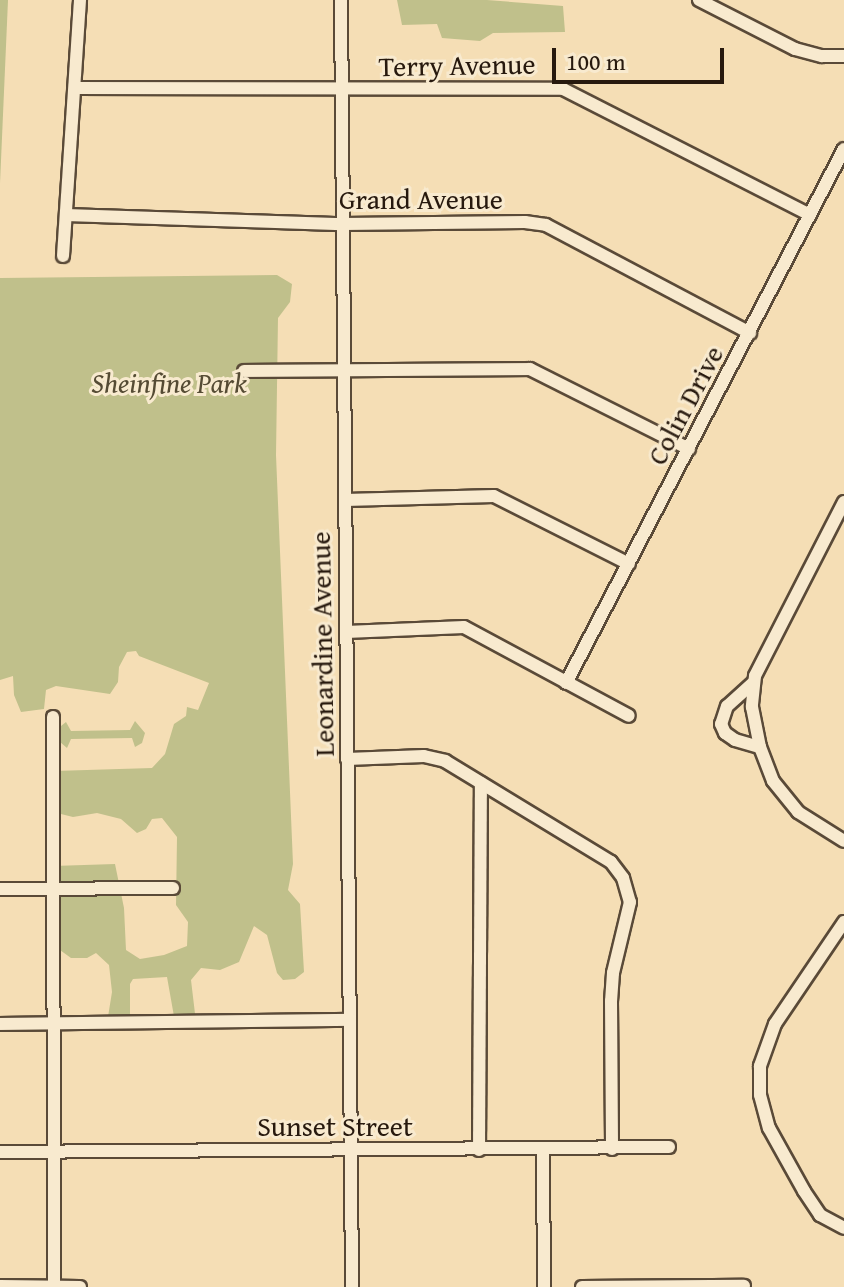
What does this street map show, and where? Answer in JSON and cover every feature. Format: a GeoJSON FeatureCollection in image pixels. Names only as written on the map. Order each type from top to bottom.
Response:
{"type":"FeatureCollection","features":[{"type":"Feature","properties":{"kind":"street"},"geometry":{"type":"LineString","coordinates":[[63,256],[80,0]]}},
{"type":"Feature","properties":{"kind":"street","name":"Leonardine Avenue"},"geometry":{"type":"LineString","coordinates":[[341,0],[352,1287]]}},
{"type":"Feature","properties":{"kind":"street"},"geometry":{"type":"LineString","coordinates":[[699,0],[795,49],[822,56],[844,56]]}},
{"type":"Feature","properties":{"kind":"street","name":"Terry Avenue"},"geometry":{"type":"LineString","coordinates":[[75,88],[343,91],[563,89],[810,215]]}},
{"type":"Feature","properties":{"kind":"street","name":"Colin Drive"},"geometry":{"type":"LineString","coordinates":[[566,683],[844,149]]}},
{"type":"Feature","properties":{"kind":"street","name":"Grand Avenue"},"geometry":{"type":"LineString","coordinates":[[66,215],[343,224],[525,222],[546,225],[750,333]]}},
{"type":"Feature","properties":{"kind":"street"},"geometry":{"type":"LineString","coordinates":[[244,371],[530,369],[689,449]]}},
{"type":"Feature","properties":{"kind":"street"},"geometry":{"type":"LineString","coordinates":[[345,500],[494,496],[629,564]]}},
{"type":"Feature","properties":{"kind":"street"},"geometry":{"type":"LineString","coordinates":[[844,502],[774,634],[754,682],[752,707],[760,747],[773,781],[798,812],[844,841]]}},
{"type":"Feature","properties":{"kind":"street"},"geometry":{"type":"LineString","coordinates":[[346,632],[464,627],[629,716]]}},
{"type":"Feature","properties":{"kind":"street"},"geometry":{"type":"LineString","coordinates":[[754,682],[727,706],[721,724],[725,733],[735,740],[760,747]]}},
{"type":"Feature","properties":{"kind":"street"},"geometry":{"type":"LineString","coordinates":[[53,717],[54,1287]]}},
{"type":"Feature","properties":{"kind":"street"},"geometry":{"type":"LineString","coordinates":[[347,759],[424,756],[445,761],[611,862],[623,878],[630,902],[612,987],[612,1149]]}},
{"type":"Feature","properties":{"kind":"street"},"geometry":{"type":"LineString","coordinates":[[479,1150],[481,783]]}},
{"type":"Feature","properties":{"kind":"street"},"geometry":{"type":"LineString","coordinates":[[0,889],[173,888]]}},
{"type":"Feature","properties":{"kind":"street"},"geometry":{"type":"LineString","coordinates":[[844,922],[775,1024],[760,1066],[760,1095],[769,1128],[820,1215],[844,1228]]}},
{"type":"Feature","properties":{"kind":"street"},"geometry":{"type":"LineString","coordinates":[[0,1024],[350,1020]]}},
{"type":"Feature","properties":{"kind":"street","name":"Sunset Street"},"geometry":{"type":"LineString","coordinates":[[0,1152],[669,1147]]}},
{"type":"Feature","properties":{"kind":"street"},"geometry":{"type":"LineString","coordinates":[[543,1149],[544,1287]]}},
{"type":"Feature","properties":{"kind":"street"},"geometry":{"type":"LineString","coordinates":[[0,1286],[80,1287]]}},
{"type":"Feature","properties":{"kind":"street"},"geometry":{"type":"LineString","coordinates":[[582,1287],[744,1286]]}},
{"type":"Feature","properties":{"kind":"green space"},"geometry":{"type":"Polygon","coordinates":[[[0,0],[8,0],[0,183],[0,0]]]}},
{"type":"Feature","properties":{"kind":"green space"},"geometry":{"type":"Polygon","coordinates":[[[397,0],[487,0],[563,6],[565,32],[493,33],[480,41],[442,38],[437,24],[402,25],[397,0]]]}},
{"type":"Feature","properties":{"kind":"green space","name":"Sheinfine Park"},"geometry":{"type":"Polygon","coordinates":[[[277,275],[292,284],[290,302],[278,318],[276,455],[293,864],[288,890],[300,904],[304,972],[295,979],[283,980],[277,973],[267,935],[254,926],[239,962],[220,970],[201,968],[191,980],[196,1022],[175,1022],[167,977],[133,979],[130,984],[130,1022],[107,1023],[112,992],[109,965],[96,953],[87,958],[71,958],[53,945],[53,866],[115,864],[124,908],[126,950],[140,959],[164,955],[187,946],[188,922],[176,905],[177,837],[162,818],[152,819],[146,829],[137,833],[121,819],[97,813],[73,817],[53,812],[54,771],[152,768],[165,754],[174,724],[186,716],[187,707],[198,710],[209,683],[139,656],[136,651],[127,652],[119,667],[118,682],[110,694],[56,686],[46,690],[44,709],[21,712],[14,695],[13,676],[0,680],[0,278],[277,275]]]}},
{"type":"Feature","properties":{"kind":"green space"},"geometry":{"type":"Polygon","coordinates":[[[135,721],[145,733],[142,743],[135,747],[132,738],[71,739],[67,748],[60,742],[61,726],[66,722],[71,731],[130,730],[135,721]]]}}]}
